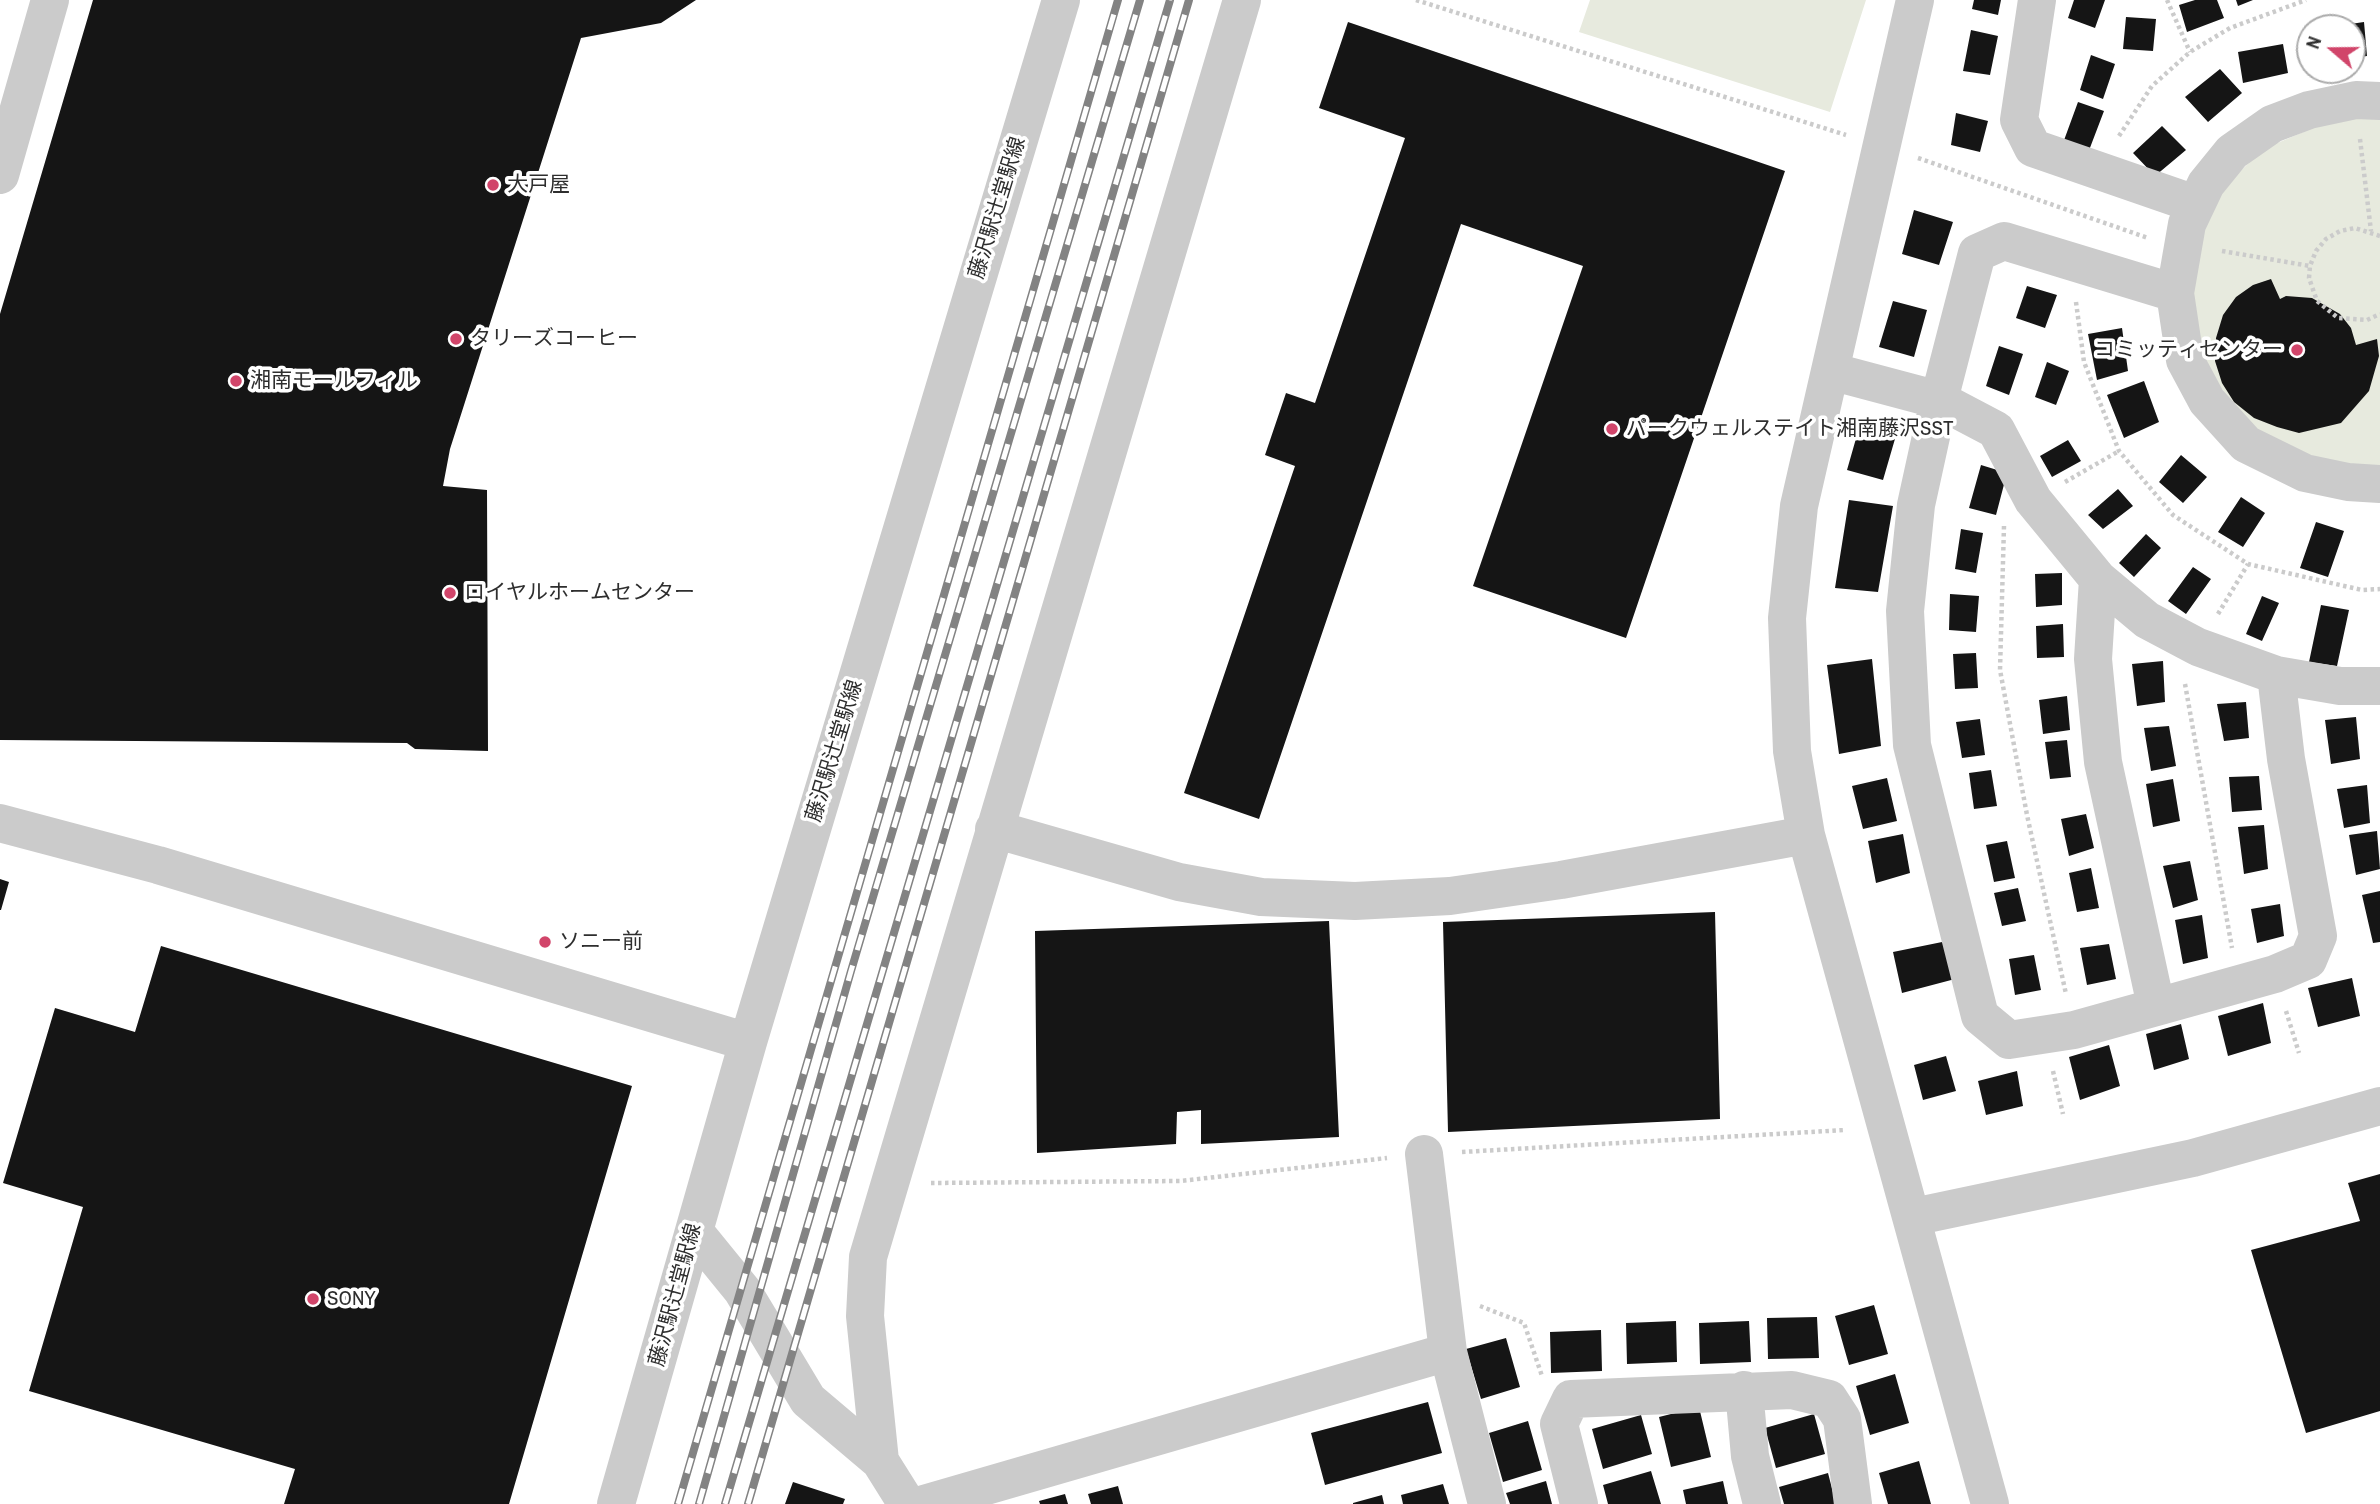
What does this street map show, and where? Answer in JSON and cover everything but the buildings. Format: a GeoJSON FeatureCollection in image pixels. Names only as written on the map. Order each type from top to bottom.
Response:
{"type":"FeatureCollection","features":[{"type":"Feature","properties":{"kind":"street"},"geometry":{"type":"LineString","coordinates":[[0,175],[50,0]]}},
{"type":"Feature","properties":{"kind":"street","name":"藤沢駅辻堂駅線"},"geometry":{"type":"LineString","coordinates":[[616,1504],[748,1042],[1061,0]]}},
{"type":"Feature","properties":{"kind":"street"},"geometry":{"type":"LineString","coordinates":[[880,1461],[865,1316],[868,1257],[1242,0]]}},
{"type":"Feature","properties":{"kind":"street"},"geometry":{"type":"LineString","coordinates":[[1915,0],[1884,147],[1799,506],[1787,618],[1792,751],[1806,835],[1990,1504]]}},
{"type":"Feature","properties":{"kind":"street"},"geometry":{"type":"LineString","coordinates":[[2038,0],[2019,120],[2033,148],[2195,204]]}},
{"type":"Feature","properties":{"kind":"street"},"geometry":{"type":"LineString","coordinates":[[2368,100],[2309,110],[2273,124],[2232,152],[2206,184],[2195,204],[2182,245],[2175,293],[2185,360],[2207,401],[2246,444],[2305,473],[2348,482],[2380,484]]}},
{"type":"Feature","properties":{"kind":"street"},"geometry":{"type":"LineString","coordinates":[[2175,293],[2004,240],[1977,253],[1939,400],[1916,505],[1905,611],[1912,745],[1980,1016],[2009,1040],[2074,1030],[2239,984],[2308,960],[2318,936],[2286,759],[2276,675]]}},
{"type":"Feature","properties":{"kind":"street"},"geometry":{"type":"LineString","coordinates":[[1830,371],[1939,400],[1996,430],[2033,500],[2098,579],[2147,620],[2198,647],[2276,675],[2340,685],[2380,686]]}},
{"type":"Feature","properties":{"kind":"street"},"geometry":{"type":"LineString","coordinates":[[2098,579],[2093,659],[2103,762],[2156,1006]]}},
{"type":"Feature","properties":{"kind":"street"},"geometry":{"type":"LineString","coordinates":[[0,823],[171,869],[748,1042]]}},
{"type":"Feature","properties":{"kind":"street"},"geometry":{"type":"LineString","coordinates":[[995,829],[1179,882],[1261,897],[1355,901],[1475,892],[1806,835]]}},
{"type":"Feature","properties":{"kind":"street"},"geometry":{"type":"LineString","coordinates":[[1913,1217],[2193,1158],[2380,1106]]}},
{"type":"Feature","properties":{"kind":"street"},"geometry":{"type":"LineString","coordinates":[[1424,1154],[1448,1352],[1487,1504]]}},
{"type":"Feature","properties":{"kind":"street"},"geometry":{"type":"LineString","coordinates":[[694,1231],[742,1290],[808,1400],[880,1461],[907,1504]]}},
{"type":"Feature","properties":{"kind":"street"},"geometry":{"type":"LineString","coordinates":[[924,1504],[1448,1352]]}},
{"type":"Feature","properties":{"kind":"street"},"geometry":{"type":"LineString","coordinates":[[1744,1390],[1750,1456],[1762,1504]]}},
{"type":"Feature","properties":{"kind":"street"},"geometry":{"type":"LineString","coordinates":[[1579,1504],[1559,1424],[1571,1399],[1744,1390],[1792,1390],[1829,1399],[1842,1419],[1853,1504]]}},
{"type":"Feature","properties":{"kind":"path"},"geometry":{"type":"LineString","coordinates":[[1416,0],[1884,147],[2159,242],[2310,266]]}},
{"type":"Feature","properties":{"kind":"path"},"geometry":{"type":"LineString","coordinates":[[2167,0],[2190,52]]}},
{"type":"Feature","properties":{"kind":"path"},"geometry":{"type":"LineString","coordinates":[[2368,100],[2371,231]]}},
{"type":"Feature","properties":{"kind":"path"},"geometry":{"type":"LineString","coordinates":[[2380,236],[2355,228],[2333,235],[2316,251],[2310,266],[2312,290],[2325,311],[2352,321],[2367,320],[2380,314]]}},
{"type":"Feature","properties":{"kind":"path"},"geometry":{"type":"LineString","coordinates":[[2074,1030],[2027,815],[2000,670],[2004,503],[2033,500],[2119,452]]}},
{"type":"Feature","properties":{"kind":"path"},"geometry":{"type":"LineString","coordinates":[[2239,984],[2184,676],[2198,647],[2248,564]]}},
{"type":"Feature","properties":{"kind":"path"},"geometry":{"type":"LineString","coordinates":[[2362,590],[2380,589]]}},
{"type":"Feature","properties":{"kind":"path"},"geometry":{"type":"LineString","coordinates":[[928,1183],[1180,1181],[1424,1154],[1845,1130]]}},
{"type":"Feature","properties":{"kind":"path"},"geometry":{"type":"LineString","coordinates":[[1441,1291],[1524,1323],[1559,1424]]}},
{"type":"Feature","properties":{"kind":"shaded area"},"geometry":{"type":"Polygon","coordinates":[[[1590,0],[1866,0],[1830,112],[1579,32],[1590,0]]]}},
{"type":"Feature","properties":{"kind":"shaded area"},"geometry":{"type":"Polygon","coordinates":[[[2380,118],[2380,471],[2320,465],[2247,426],[2199,355],[2191,266],[2217,194],[2263,149],[2320,125],[2348,119],[2380,118]]]}},
{"type":"Feature","properties":{"kind":"railway"},"geometry":{"type":"LineString","coordinates":[[678,1504],[1118,0]]}},
{"type":"Feature","properties":{"kind":"railway"},"geometry":{"type":"LineString","coordinates":[[699,1504],[851,971],[1140,0]]}},
{"type":"Feature","properties":{"kind":"railway"},"geometry":{"type":"LineString","coordinates":[[725,1504],[1170,0]]}},
{"type":"Feature","properties":{"kind":"railway"},"geometry":{"type":"LineString","coordinates":[[748,1504],[1189,0]]}},
{"type":"Feature","properties":{"kind":"place","name":"大戸屋"},"geometry":{"type":"Point","coordinates":[493,185]}},
{"type":"Feature","properties":{"kind":"place","name":"タリーズコーヒー"},"geometry":{"type":"Point","coordinates":[456,339]}},
{"type":"Feature","properties":{"kind":"place","name":"コミッティセンター"},"geometry":{"type":"Point","coordinates":[2297,350]}},
{"type":"Feature","properties":{"kind":"place","name":"湘南モールフィル"},"geometry":{"type":"Point","coordinates":[236,381]}},
{"type":"Feature","properties":{"kind":"place","name":"パークウェルステイト湘南藤沢SST"},"geometry":{"type":"Point","coordinates":[1612,429]}},
{"type":"Feature","properties":{"kind":"place","name":"ロイヤルホームセンター"},"geometry":{"type":"Point","coordinates":[450,593]}},
{"type":"Feature","properties":{"kind":"place","name":"ソニー前"},"geometry":{"type":"Point","coordinates":[545,942]}},
{"type":"Feature","properties":{"kind":"place","name":"SONY"},"geometry":{"type":"Point","coordinates":[313,1299]}}]}
